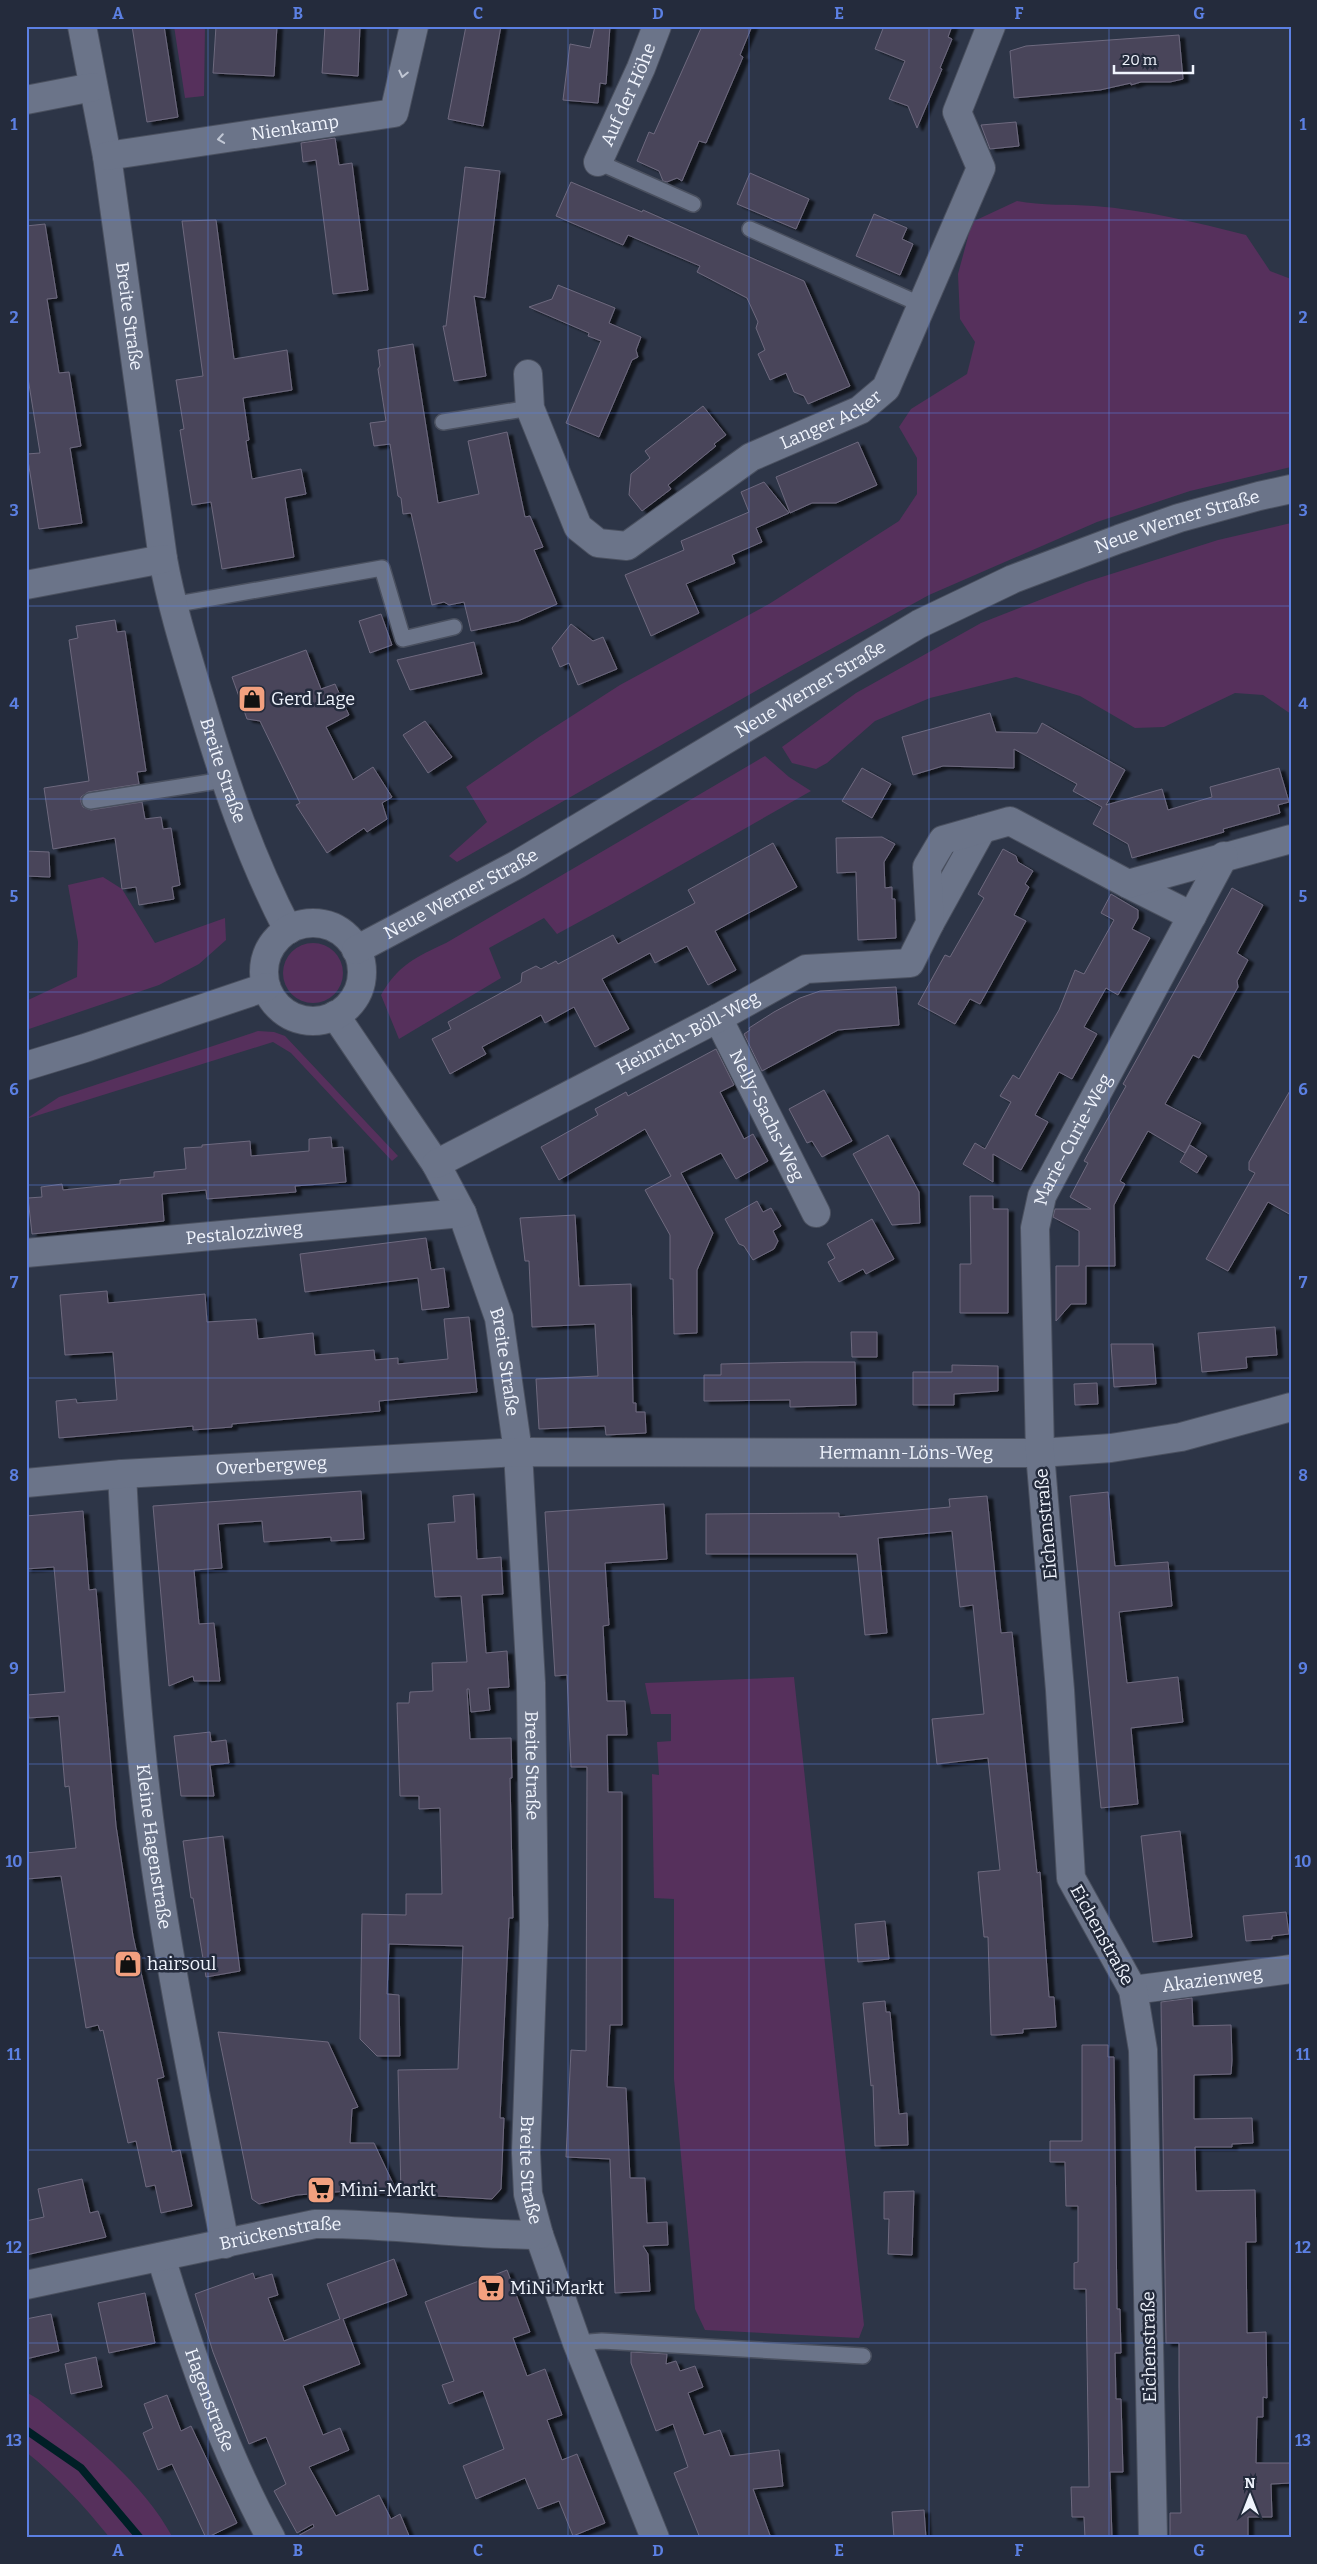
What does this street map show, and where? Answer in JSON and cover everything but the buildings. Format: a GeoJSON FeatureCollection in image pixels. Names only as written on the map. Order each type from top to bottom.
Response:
{"type":"FeatureCollection","features":[{"type":"Feature","properties":{"kind":"street","name":"Breite Straße"},"geometry":{"type":"LineString","coordinates":[[82,26],[107,156],[163,559],[172,605],[224,780],[270,894],[288,930]]}},
{"type":"Feature","properties":{"kind":"street","name":"Nienkamp"},"geometry":{"type":"LineString","coordinates":[[107,156],[394,113],[414,26]]}},
{"type":"Feature","properties":{"kind":"street","name":"Auf der Höhe"},"geometry":{"type":"LineString","coordinates":[[598,162],[657,26]]}},
{"type":"Feature","properties":{"kind":"street","name":"Langer Acker"},"geometry":{"type":"LineString","coordinates":[[528,374],[530,408],[578,527],[598,543],[627,546],[752,457],[860,410],[886,388],[981,168],[957,112],[991,26]]}},
{"type":"Feature","properties":{"kind":"street"},"geometry":{"type":"LineString","coordinates":[[26,100],[93,88]]}},
{"type":"Feature","properties":{"kind":"street","name":"Neue Werner Straße"},"geometry":{"type":"LineString","coordinates":[[356,950],[518,864],[919,624],[1012,579],[1119,539],[1178,518],[1291,489]]}},
{"type":"Feature","properties":{"kind":"street"},"geometry":{"type":"LineString","coordinates":[[26,585],[163,559]]}},
{"type":"Feature","properties":{"kind":"street","name":"Heinrich-Böll-Weg"},"geometry":{"type":"LineString","coordinates":[[436,1164],[718,1018],[806,969],[910,963],[930,924],[927,867],[943,840],[1010,821],[1192,916]]}},
{"type":"Feature","properties":{"kind":"street"},"geometry":{"type":"LineString","coordinates":[[1128,884],[1291,839]]}},
{"type":"Feature","properties":{"kind":"street","name":"Marie-Curie-Weg"},"geometry":{"type":"LineString","coordinates":[[1040,1453],[1035,1228],[1042,1196],[1224,856]]}},
{"type":"Feature","properties":{"kind":"street"},"geometry":{"type":"LineString","coordinates":[[300,924],[326,925],[344,934],[356,950],[362,974],[359,987],[346,1008],[335,1015],[322,1020],[294,1017],[282,1010],[272,1000],[266,987],[263,970],[267,954],[275,940],[288,930],[300,924]]}},
{"type":"Feature","properties":{"kind":"street"},"geometry":{"type":"LineString","coordinates":[[26,1066],[266,987]]}},
{"type":"Feature","properties":{"kind":"street","name":"Breite Straße"},"geometry":{"type":"LineString","coordinates":[[335,1015],[436,1164],[462,1213],[500,1318],[518,1452],[532,1712],[534,1925],[526,2153],[528,2194],[539,2235],[577,2342],[655,2538]]}},
{"type":"Feature","properties":{"kind":"street","name":"Nelly-Sachs-Weg"},"geometry":{"type":"LineString","coordinates":[[718,1018],[816,1213]]}},
{"type":"Feature","properties":{"kind":"street","name":"Pestalozziweg"},"geometry":{"type":"LineString","coordinates":[[26,1253],[462,1213]]}},
{"type":"Feature","properties":{"kind":"street","name":"Hermann-Löns-Weg"},"geometry":{"type":"LineString","coordinates":[[518,1452],[1040,1453],[1111,1448],[1181,1437],[1291,1407]]}},
{"type":"Feature","properties":{"kind":"street","name":"Overbergweg"},"geometry":{"type":"LineString","coordinates":[[26,1484],[122,1474],[518,1452]]}},
{"type":"Feature","properties":{"kind":"street","name":"Eichenstraße"},"geometry":{"type":"LineString","coordinates":[[1040,1453],[1060,1690],[1071,1878],[1133,1990],[1143,2050],[1152,2538]]}},
{"type":"Feature","properties":{"kind":"street","name":"Kleine Hagenstraße"},"geometry":{"type":"LineString","coordinates":[[122,1474],[129,1594],[146,1786],[166,1929],[225,2244]]}},
{"type":"Feature","properties":{"kind":"street","name":"Akazienweg"},"geometry":{"type":"LineString","coordinates":[[1133,1990],[1291,1969]]}},
{"type":"Feature","properties":{"kind":"street","name":"Brückenstraße"},"geometry":{"type":"LineString","coordinates":[[26,2285],[315,2224],[349,2224],[485,2235],[539,2235]]}},
{"type":"Feature","properties":{"kind":"street","name":"Hagenstraße"},"geometry":{"type":"LineString","coordinates":[[161,2257],[189,2350],[255,2508],[271,2538]]}},
{"type":"Feature","properties":{"kind":"lane"},"geometry":{"type":"LineString","coordinates":[[598,162],[692,204]]}},
{"type":"Feature","properties":{"kind":"lane"},"geometry":{"type":"LineString","coordinates":[[750,229],[922,305]]}},
{"type":"Feature","properties":{"kind":"lane"},"geometry":{"type":"LineString","coordinates":[[443,422],[530,408]]}},
{"type":"Feature","properties":{"kind":"lane"},"geometry":{"type":"LineString","coordinates":[[172,605],[382,568],[403,639],[454,626]]}},
{"type":"Feature","properties":{"kind":"lane"},"geometry":{"type":"LineString","coordinates":[[90,801],[224,780]]}},
{"type":"Feature","properties":{"kind":"lane"},"geometry":{"type":"LineString","coordinates":[[577,2342],[602,2341],[863,2356]]}},
{"type":"Feature","properties":{"kind":"shaded area"},"geometry":{"type":"Polygon","coordinates":[[[174,26],[205,26],[204,96],[185,98],[174,26]]]}},
{"type":"Feature","properties":{"kind":"shaded area"},"geometry":{"type":"Polygon","coordinates":[[[1017,201],[1133,210],[1246,235],[1270,271],[1291,279],[1291,467],[1190,491],[1097,522],[929,595],[789,672],[457,862],[449,856],[487,822],[466,787],[620,685],[769,604],[899,521],[917,494],[917,458],[899,427],[911,409],[967,374],[975,342],[960,319],[958,274],[972,222],[1017,201]]]}},
{"type":"Feature","properties":{"kind":"shaded area"},"geometry":{"type":"Polygon","coordinates":[[[1291,523],[1291,714],[1263,695],[1235,693],[1164,727],[1135,728],[1080,696],[1016,677],[930,698],[875,721],[827,763],[816,769],[792,763],[782,747],[856,693],[981,623],[1086,582],[1218,540],[1291,523]]]}},
{"type":"Feature","properties":{"kind":"shaded area"},"geometry":{"type":"Polygon","coordinates":[[[765,756],[789,777],[811,791],[557,934],[544,918],[489,948],[501,978],[399,1039],[381,995],[401,969],[765,756]]]}},
{"type":"Feature","properties":{"kind":"shaded area"},"geometry":{"type":"Polygon","coordinates":[[[103,877],[122,889],[155,943],[225,918],[226,940],[199,964],[159,985],[26,1030],[26,1001],[77,977],[78,942],[68,885],[103,877]]]}},
{"type":"Feature","properties":{"kind":"shaded area"},"geometry":{"type":"Polygon","coordinates":[[[307,943],[319,943],[335,951],[341,961],[343,973],[341,985],[335,995],[319,1003],[307,1003],[291,995],[283,979],[283,967],[291,951],[307,943]]]}},
{"type":"Feature","properties":{"kind":"shaded area"},"geometry":{"type":"Polygon","coordinates":[[[258,1031],[274,1032],[285,1036],[398,1156],[392,1161],[291,1053],[273,1042],[26,1119],[59,1097],[258,1031]]]}},
{"type":"Feature","properties":{"kind":"shaded area"},"geometry":{"type":"Polygon","coordinates":[[[794,1677],[864,2325],[859,2338],[705,2330],[695,2309],[674,2079],[674,1899],[654,1898],[652,1774],[659,1775],[657,1742],[671,1741],[671,1714],[651,1714],[645,1683],[794,1677]]]}},
{"type":"Feature","properties":{"kind":"shaded area"},"geometry":{"type":"Polygon","coordinates":[[[26,2392],[57,2414],[113,2462],[146,2498],[173,2538],[110,2538],[70,2492],[26,2452],[26,2392]]]}},
{"type":"Feature","properties":{"kind":"waterway"},"geometry":{"type":"LineString","coordinates":[[26,2430],[81,2468],[140,2538]]}},
{"type":"Feature","properties":{"kind":"place","name":"Gerd Lage"},"geometry":{"type":"Point","coordinates":[252,699]}},
{"type":"Feature","properties":{"kind":"place","name":"hairsoul"},"geometry":{"type":"Point","coordinates":[128,1964]}},
{"type":"Feature","properties":{"kind":"place","name":"Mini-Markt"},"geometry":{"type":"Point","coordinates":[321,2190]}},
{"type":"Feature","properties":{"kind":"place","name":"MiNi Markt"},"geometry":{"type":"Point","coordinates":[491,2288]}}]}
